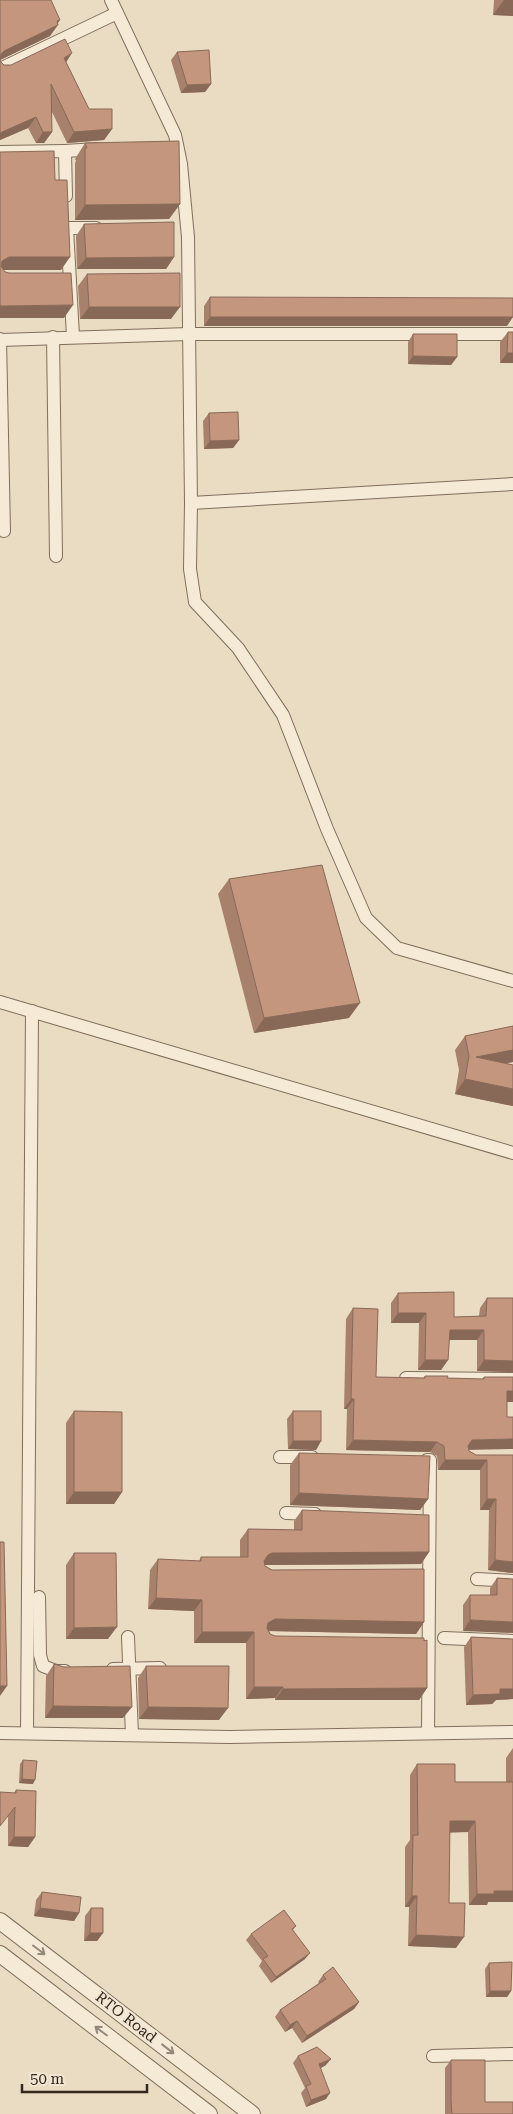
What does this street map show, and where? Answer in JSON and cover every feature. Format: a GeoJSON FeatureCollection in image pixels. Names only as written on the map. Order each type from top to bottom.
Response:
{"type":"FeatureCollection","features":[{"type":"Feature","properties":{"kind":"street"},"geometry":{"type":"LineString","coordinates":[[111,0],[175,135],[182,164],[188,237],[190,568],[195,602],[238,648],[283,716],[327,829],[366,918],[397,948],[513,980]]}},
{"type":"Feature","properties":{"kind":"street"},"geometry":{"type":"LineString","coordinates":[[0,69],[117,14]]}},
{"type":"Feature","properties":{"kind":"street"},"geometry":{"type":"LineString","coordinates":[[0,152],[112,148]]}},
{"type":"Feature","properties":{"kind":"street"},"geometry":{"type":"LineString","coordinates":[[65,151],[73,336]]}},
{"type":"Feature","properties":{"kind":"street"},"geometry":{"type":"LineString","coordinates":[[67,219],[106,228]]}},
{"type":"Feature","properties":{"kind":"street"},"geometry":{"type":"LineString","coordinates":[[4,531],[0,340],[73,336],[189,334],[513,334]]}},
{"type":"Feature","properties":{"kind":"street"},"geometry":{"type":"LineString","coordinates":[[53,337],[56,556]]}},
{"type":"Feature","properties":{"kind":"street"},"geometry":{"type":"LineString","coordinates":[[191,503],[513,484]]}},
{"type":"Feature","properties":{"kind":"street"},"geometry":{"type":"LineString","coordinates":[[0,1002],[513,1153]]}},
{"type":"Feature","properties":{"kind":"street"},"geometry":{"type":"LineString","coordinates":[[27,1733],[32,1011]]}},
{"type":"Feature","properties":{"kind":"street"},"geometry":{"type":"LineString","coordinates":[[406,1378],[513,1379]]}},
{"type":"Feature","properties":{"kind":"street"},"geometry":{"type":"LineString","coordinates":[[280,1456],[320,1457]]}},
{"type":"Feature","properties":{"kind":"street"},"geometry":{"type":"LineString","coordinates":[[410,1459],[430,1460],[425,1519],[424,1572],[424,1642],[428,1732]]}},
{"type":"Feature","properties":{"kind":"street"},"geometry":{"type":"LineString","coordinates":[[286,1513],[330,1515]]}},
{"type":"Feature","properties":{"kind":"street"},"geometry":{"type":"LineString","coordinates":[[477,1580],[513,1581]]}},
{"type":"Feature","properties":{"kind":"street"},"geometry":{"type":"LineString","coordinates":[[39,1597],[40,1655],[43,1666],[56,1671],[74,1670]]}},
{"type":"Feature","properties":{"kind":"street"},"geometry":{"type":"LineString","coordinates":[[128,1637],[132,1735]]}},
{"type":"Feature","properties":{"kind":"street"},"geometry":{"type":"LineString","coordinates":[[444,1638],[513,1641]]}},
{"type":"Feature","properties":{"kind":"street"},"geometry":{"type":"LineString","coordinates":[[102,1669],[169,1668]]}},
{"type":"Feature","properties":{"kind":"street"},"geometry":{"type":"LineString","coordinates":[[0,1733],[230,1737],[428,1732],[513,1732]]}},
{"type":"Feature","properties":{"kind":"street","name":"RTO Road"},"geometry":{"type":"LineString","coordinates":[[0,1921],[252,2114]]}},
{"type":"Feature","properties":{"kind":"street","name":"RTO Road"},"geometry":{"type":"LineString","coordinates":[[0,1954],[209,2114]]}},
{"type":"Feature","properties":{"kind":"street"},"geometry":{"type":"LineString","coordinates":[[433,2056],[513,2054]]}},
{"type":"Feature","properties":{"kind":"building"},"geometry":{"type":"Polygon","coordinates":[[[0,0],[51,0],[60,20],[57,21],[58,25],[4,51],[1,54],[0,61],[0,0]]]}},
{"type":"Feature","properties":{"kind":"building"},"geometry":{"type":"Polygon","coordinates":[[[65,39],[72,53],[64,58],[89,109],[112,109],[112,129],[74,132],[51,84],[52,132],[43,132],[36,117],[0,133],[0,61],[4,65],[11,65],[65,39]]]}},
{"type":"Feature","properties":{"kind":"building"},"geometry":{"type":"Polygon","coordinates":[[[209,50],[211,84],[187,85],[177,52],[209,50]]]}},
{"type":"Feature","properties":{"kind":"building"},"geometry":{"type":"Polygon","coordinates":[[[179,141],[180,204],[85,205],[85,148],[87,148],[85,143],[179,141]]]}},
{"type":"Feature","properties":{"kind":"building"},"geometry":{"type":"Polygon","coordinates":[[[54,151],[55,180],[67,180],[70,257],[9,257],[2,261],[1,266],[5,272],[9,273],[71,273],[73,305],[0,306],[0,152],[54,151]]]}},
{"type":"Feature","properties":{"kind":"building"},"geometry":{"type":"Polygon","coordinates":[[[174,222],[174,257],[86,258],[84,224],[174,222]]]}},
{"type":"Feature","properties":{"kind":"building"},"geometry":{"type":"Polygon","coordinates":[[[180,273],[180,307],[89,307],[87,274],[180,273]]]}},
{"type":"Feature","properties":{"kind":"building"},"geometry":{"type":"Polygon","coordinates":[[[210,297],[513,298],[513,317],[210,317],[210,297]]]}},
{"type":"Feature","properties":{"kind":"building"},"geometry":{"type":"Polygon","coordinates":[[[508,332],[513,332],[513,353],[507,353],[508,332]]]}},
{"type":"Feature","properties":{"kind":"building"},"geometry":{"type":"Polygon","coordinates":[[[413,334],[457,334],[457,357],[413,356],[413,334]]]}},
{"type":"Feature","properties":{"kind":"building"},"geometry":{"type":"Polygon","coordinates":[[[238,412],[239,440],[210,441],[209,413],[238,412]]]}},
{"type":"Feature","properties":{"kind":"building"},"geometry":{"type":"Polygon","coordinates":[[[322,865],[360,1003],[264,1018],[229,879],[322,865]]]}},
{"type":"Feature","properties":{"kind":"building"},"geometry":{"type":"Polygon","coordinates":[[[513,1026],[513,1050],[476,1057],[513,1065],[513,1089],[465,1079],[469,1056],[465,1036],[513,1026]]]}},
{"type":"Feature","properties":{"kind":"building"},"geometry":{"type":"Polygon","coordinates":[[[454,1292],[454,1317],[486,1316],[487,1298],[513,1298],[513,1361],[484,1360],[484,1330],[450,1330],[448,1360],[425,1360],[426,1313],[398,1313],[398,1293],[454,1292]]]}},
{"type":"Feature","properties":{"kind":"building"},"geometry":{"type":"Polygon","coordinates":[[[353,1308],[378,1309],[376,1377],[425,1378],[425,1376],[448,1376],[447,1378],[484,1379],[484,1377],[513,1377],[513,1391],[507,1391],[507,1417],[513,1417],[513,1439],[472,1440],[468,1446],[469,1451],[476,1455],[513,1455],[513,1562],[495,1560],[496,1499],[487,1499],[487,1460],[445,1460],[444,1446],[437,1442],[353,1440],[354,1399],[351,1399],[353,1308]]]}},
{"type":"Feature","properties":{"kind":"building"},"geometry":{"type":"Polygon","coordinates":[[[74,1411],[122,1412],[122,1492],[74,1492],[74,1411]]]}},
{"type":"Feature","properties":{"kind":"building"},"geometry":{"type":"Polygon","coordinates":[[[293,1411],[321,1411],[321,1441],[293,1441],[293,1411]]]}},
{"type":"Feature","properties":{"kind":"building"},"geometry":{"type":"Polygon","coordinates":[[[299,1453],[430,1456],[428,1499],[299,1493],[299,1453]]]}},
{"type":"Feature","properties":{"kind":"building"},"geometry":{"type":"Polygon","coordinates":[[[302,1510],[429,1515],[429,1552],[272,1553],[264,1561],[265,1566],[272,1570],[424,1569],[424,1622],[275,1619],[268,1623],[267,1628],[270,1634],[275,1636],[424,1638],[424,1641],[427,1640],[427,1688],[283,1689],[283,1687],[254,1687],[254,1632],[202,1632],[202,1600],[156,1598],[158,1559],[201,1561],[201,1557],[248,1557],[248,1529],[302,1530],[302,1510]]]}},
{"type":"Feature","properties":{"kind":"building"},"geometry":{"type":"Polygon","coordinates":[[[0,1542],[4,1542],[7,1686],[0,1686],[0,1542]]]}},
{"type":"Feature","properties":{"kind":"building"},"geometry":{"type":"Polygon","coordinates":[[[74,1553],[116,1553],[117,1627],[74,1628],[74,1553]]]}},
{"type":"Feature","properties":{"kind":"building"},"geometry":{"type":"Polygon","coordinates":[[[497,1578],[513,1579],[513,1622],[470,1620],[470,1595],[497,1595],[497,1578]]]}},
{"type":"Feature","properties":{"kind":"building"},"geometry":{"type":"Polygon","coordinates":[[[471,1637],[513,1639],[513,1689],[500,1689],[500,1694],[473,1695],[471,1637]]]}},
{"type":"Feature","properties":{"kind":"building"},"geometry":{"type":"Polygon","coordinates":[[[54,1664],[64,1667],[130,1666],[132,1707],[53,1706],[54,1664]]]}},
{"type":"Feature","properties":{"kind":"building"},"geometry":{"type":"Polygon","coordinates":[[[146,1666],[229,1666],[228,1708],[148,1707],[146,1666]]]}},
{"type":"Feature","properties":{"kind":"building"},"geometry":{"type":"Polygon","coordinates":[[[23,1760],[37,1761],[35,1780],[22,1779],[23,1760]]]}},
{"type":"Feature","properties":{"kind":"building"},"geometry":{"type":"Polygon","coordinates":[[[417,1764],[455,1764],[455,1782],[513,1782],[513,1891],[494,1891],[494,1894],[477,1894],[475,1821],[450,1821],[449,1903],[465,1903],[464,1937],[416,1935],[417,1896],[412,1896],[413,1835],[418,1835],[417,1764]]]}},
{"type":"Feature","properties":{"kind":"building"},"geometry":{"type":"Polygon","coordinates":[[[16,1790],[36,1791],[35,1837],[14,1837],[15,1807],[0,1826],[0,1792],[16,1793],[16,1790]]]}},
{"type":"Feature","properties":{"kind":"building"},"geometry":{"type":"Polygon","coordinates":[[[42,1892],[81,1897],[79,1913],[40,1908],[42,1892]]]}},
{"type":"Feature","properties":{"kind":"building"},"geometry":{"type":"Polygon","coordinates":[[[91,1908],[103,1908],[103,1933],[90,1933],[91,1908]]]}},
{"type":"Feature","properties":{"kind":"building"},"geometry":{"type":"Polygon","coordinates":[[[284,1910],[296,1926],[292,1929],[310,1953],[276,1977],[263,1959],[268,1956],[251,1934],[284,1910]]]}},
{"type":"Feature","properties":{"kind":"building"},"geometry":{"type":"Polygon","coordinates":[[[512,1962],[511,1991],[490,1991],[489,1963],[512,1962]]]}},
{"type":"Feature","properties":{"kind":"building"},"geometry":{"type":"Polygon","coordinates":[[[333,1967],[359,2002],[307,2036],[297,2021],[290,2025],[280,2010],[326,1979],[323,1975],[333,1967]]]}},
{"type":"Feature","properties":{"kind":"building"},"geometry":{"type":"Polygon","coordinates":[[[317,2047],[331,2059],[319,2064],[330,2093],[311,2100],[306,2086],[311,2084],[298,2056],[317,2047]]]}},
{"type":"Feature","properties":{"kind":"building"},"geometry":{"type":"Polygon","coordinates":[[[451,2060],[485,2060],[485,2102],[513,2102],[513,2114],[452,2114],[451,2060]]]}}]}
